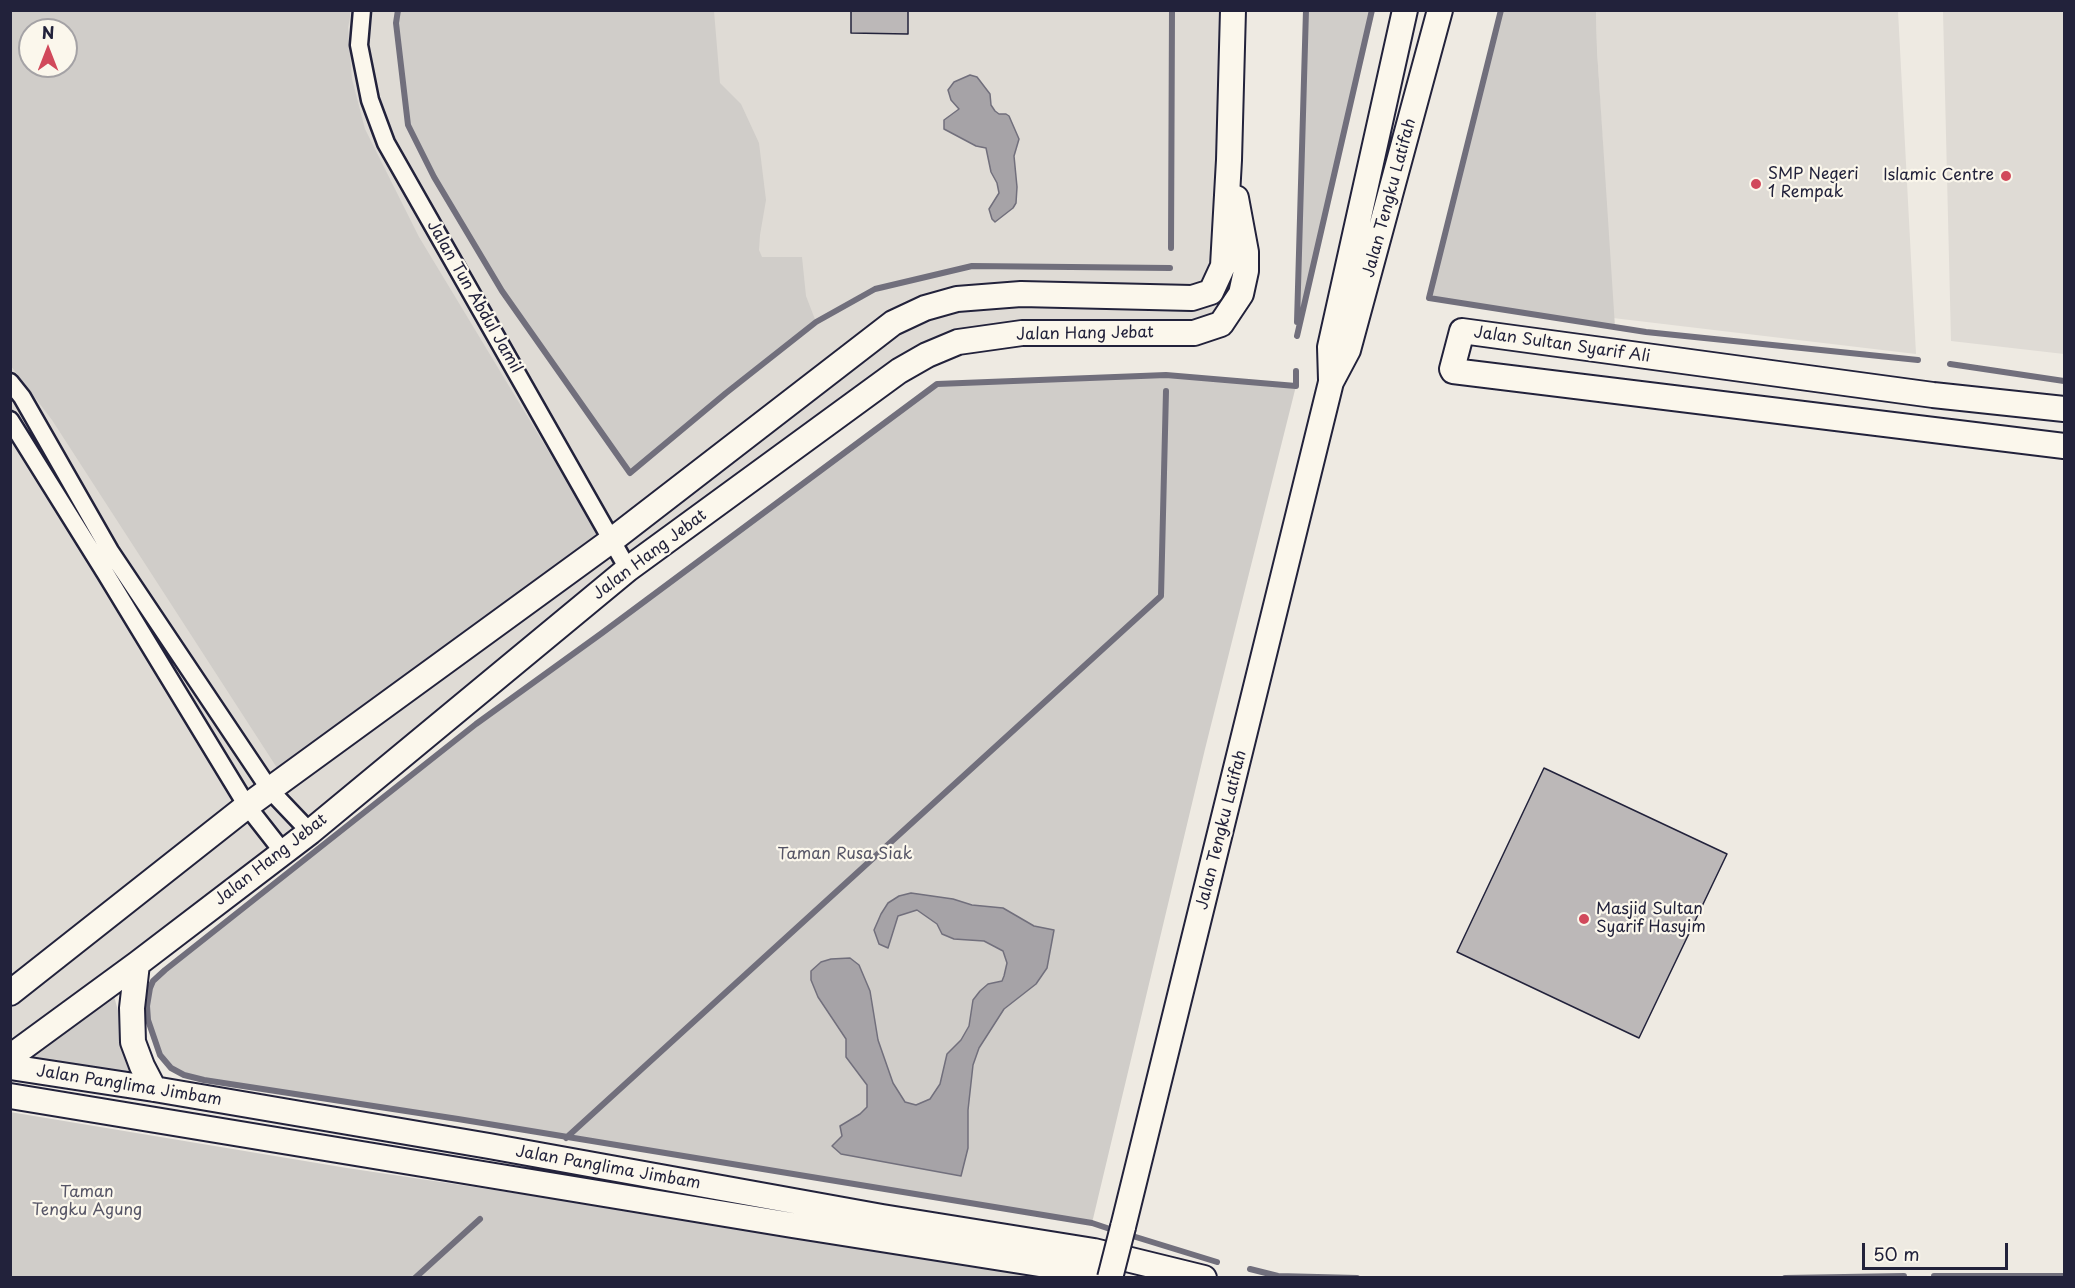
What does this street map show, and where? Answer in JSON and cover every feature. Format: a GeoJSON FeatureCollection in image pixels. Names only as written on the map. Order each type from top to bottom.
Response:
{"type":"FeatureCollection","features":[{"type":"Feature","properties":{"kind":"street","name":"Jalan Tun Abdul Jamil"},"geometry":{"type":"LineString","coordinates":[[362,10],[359,45],[370,100],[386,143],[628,569]]}},
{"type":"Feature","properties":{"kind":"street","name":"Jalan Hang Jebat"},"geometry":{"type":"LineString","coordinates":[[10,993],[246,806],[612,540],[894,323],[925,308],[957,299],[1021,294],[1192,298],[1211,292],[1223,266],[1229,160],[1233,10]]}},
{"type":"Feature","properties":{"kind":"street","name":"Jalan Tengku Latifah"},"geometry":{"type":"LineString","coordinates":[[1331,382],[1330,347],[1405,10]]}},
{"type":"Feature","properties":{"kind":"street","name":"Jalan Tengku Latifah"},"geometry":{"type":"LineString","coordinates":[[1109,1278],[1331,382],[1348,350],[1440,10]]}},
{"type":"Feature","properties":{"kind":"street","name":"Jalan Hang Jebat"},"geometry":{"type":"LineString","coordinates":[[10,1057],[310,832],[628,569],[899,371],[927,355],[958,342],[1022,333],[1194,333],[1221,324],[1241,294],[1246,252],[1229,160]]}},
{"type":"Feature","properties":{"kind":"street","name":"Jalan Sultan Syarif Ali"},"geometry":{"type":"LineString","coordinates":[[2064,409],[1933,395],[1462,331],[1452,369],[1453,371],[2064,446]]}},
{"type":"Feature","properties":{"kind":"street"},"geometry":{"type":"LineString","coordinates":[[10,382],[22,397],[110,551],[270,790],[310,832]]}},
{"type":"Feature","properties":{"kind":"street"},"geometry":{"type":"LineString","coordinates":[[10,420],[246,806],[283,852]]}},
{"type":"Feature","properties":{"kind":"street"},"geometry":{"type":"LineString","coordinates":[[137,964],[132,1008],[133,1042],[154,1089]]}},
{"type":"Feature","properties":{"kind":"street","name":"Jalan Panglima Jimbam"},"geometry":{"type":"LineString","coordinates":[[10,1067],[154,1089],[489,1146],[870,1215],[1094,1251],[1204,1278]]}},
{"type":"Feature","properties":{"kind":"street","name":"Jalan Panglima Jimbam"},"geometry":{"type":"LineString","coordinates":[[10,1096],[1071,1269],[1109,1278]]}},
{"type":"Feature","properties":{"kind":"shaded area"},"geometry":{"type":"Polygon","coordinates":[[[11,11],[1233,11],[1229,160],[1246,252],[1221,324],[1022,333],[927,355],[11,1057],[11,11]]]}},
{"type":"Feature","properties":{"kind":"shaded area","name":"SMP Negeri 1 Rempak"},"geometry":{"type":"Polygon","coordinates":[[[1596,11],[1898,11],[1916,354],[1613,318],[1596,11]]]}},
{"type":"Feature","properties":{"kind":"shaded area","name":"Islamic Centre"},"geometry":{"type":"Polygon","coordinates":[[[1943,11],[2064,11],[2064,354],[1951,341],[1943,11]]]}},
{"type":"Feature","properties":{"kind":"shaded area"},"geometry":{"type":"Polygon","coordinates":[[[970,75],[977,77],[990,94],[991,105],[995,111],[1009,116],[1019,139],[1014,156],[1016,203],[995,222],[989,209],[999,193],[991,172],[986,148],[976,146],[944,129],[944,120],[959,109],[951,100],[948,90],[954,82],[970,75]]]}},
{"type":"Feature","properties":{"kind":"shaded area"},"geometry":{"type":"Polygon","coordinates":[[[911,893],[953,899],[972,905],[1003,908],[1034,926],[1054,930],[1047,968],[1036,984],[1004,1009],[979,1048],[973,1065],[968,1110],[968,1148],[961,1176],[841,1154],[832,1146],[842,1136],[840,1126],[867,1107],[867,1085],[846,1057],[846,1039],[818,997],[811,980],[811,971],[821,962],[831,959],[850,958],[859,965],[870,991],[878,1040],[893,1083],[905,1102],[916,1105],[930,1099],[940,1084],[947,1054],[961,1040],[969,1026],[973,1000],[988,984],[1002,981],[1004,976],[1007,963],[1003,951],[984,941],[954,939],[942,934],[937,924],[917,910],[898,916],[888,948],[879,944],[874,930],[881,914],[888,903],[899,896],[911,893]]]}},
{"type":"Feature","properties":{"kind":"green space"},"geometry":{"type":"Polygon","coordinates":[[[11,11],[351,11],[348,28],[352,79],[365,129],[419,237],[599,535],[281,774],[52,420],[11,366],[11,11]]]}},
{"type":"Feature","properties":{"kind":"green space"},"geometry":{"type":"Polygon","coordinates":[[[398,11],[714,11],[720,83],[741,104],[759,143],[766,200],[759,250],[762,257],[802,257],[806,296],[816,322],[630,473],[502,291],[434,177],[408,125],[396,23],[398,11]]]}},
{"type":"Feature","properties":{"kind":"green space"},"geometry":{"type":"Polygon","coordinates":[[[1306,11],[1372,11],[1297,336],[1298,293],[1306,11]]]}},
{"type":"Feature","properties":{"kind":"green space"},"geometry":{"type":"Polygon","coordinates":[[[1501,11],[1596,11],[1615,327],[1429,298],[1501,11]]]}},
{"type":"Feature","properties":{"kind":"green space","name":"Taman Rusa Siak"},"geometry":{"type":"Polygon","coordinates":[[[1166,375],[1296,386],[1205,749],[1092,1223],[458,1119],[204,1080],[184,1075],[171,1068],[159,1052],[148,1017],[147,1006],[153,981],[165,970],[476,724],[937,384],[1166,375]]]}},
{"type":"Feature","properties":{"kind":"green space"},"geometry":{"type":"Polygon","coordinates":[[[113,992],[136,1079],[29,1058],[113,992]]]}},
{"type":"Feature","properties":{"kind":"green space","name":"Taman Tengku Agung"},"geometry":{"type":"Polygon","coordinates":[[[10,1112],[347,1168],[943,1257],[1059,1277],[11,1277],[10,1112]]]}},
{"type":"Feature","properties":{"kind":"building"},"geometry":{"type":"Polygon","coordinates":[[[851,10],[908,10],[908,34],[851,33],[851,10]]]}},
{"type":"Feature","properties":{"kind":"building","name":"Masjid Sultan Syarif Hasyim"},"geometry":{"type":"Polygon","coordinates":[[[1544,768],[1727,854],[1639,1038],[1457,952],[1544,768]]]}},
{"type":"Feature","properties":{"kind":"waterway"},"geometry":{"type":"LineString","coordinates":[[398,10],[396,23],[408,125],[434,177],[502,291],[630,473],[816,322],[875,289],[972,266],[1170,268]]}},
{"type":"Feature","properties":{"kind":"waterway"},"geometry":{"type":"LineString","coordinates":[[1171,248],[1172,10]]}},
{"type":"Feature","properties":{"kind":"waterway"},"geometry":{"type":"LineString","coordinates":[[1297,322],[1306,10]]}},
{"type":"Feature","properties":{"kind":"waterway"},"geometry":{"type":"LineString","coordinates":[[1297,336],[1372,10]]}},
{"type":"Feature","properties":{"kind":"waterway"},"geometry":{"type":"LineString","coordinates":[[1501,10],[1429,298],[1646,332],[1918,360]]}},
{"type":"Feature","properties":{"kind":"waterway"},"geometry":{"type":"LineString","coordinates":[[1950,364],[2064,381]]}},
{"type":"Feature","properties":{"kind":"waterway"},"geometry":{"type":"LineString","coordinates":[[1116,1231],[1092,1223],[184,1075],[171,1068],[160,1055],[148,1020],[147,1006],[150,988],[153,981],[165,970],[476,724],[937,384],[1166,375],[1296,386],[1296,371]]}},
{"type":"Feature","properties":{"kind":"waterway"},"geometry":{"type":"LineString","coordinates":[[566,1138],[1161,596],[1166,391]]}},
{"type":"Feature","properties":{"kind":"waterway"},"geometry":{"type":"LineString","coordinates":[[415,1278],[480,1219]]}},
{"type":"Feature","properties":{"kind":"waterway"},"geometry":{"type":"LineString","coordinates":[[1126,1234],[1217,1262]]}},
{"type":"Feature","properties":{"kind":"waterway"},"geometry":{"type":"LineString","coordinates":[[1250,1269],[1278,1276],[1357,1278]]}},
{"type":"Feature","properties":{"kind":"waterway"},"geometry":{"type":"LineString","coordinates":[[1785,1278],[1904,1276]]}},
{"type":"Feature","properties":{"kind":"waterway"},"geometry":{"type":"LineString","coordinates":[[1934,1276],[2064,1276]]}},
{"type":"Feature","properties":{"kind":"place","name":"Islamic Centre"},"geometry":{"type":"Point","coordinates":[2006,176]}},
{"type":"Feature","properties":{"kind":"place","name":"SMP Negeri 1 Rempak"},"geometry":{"type":"Point","coordinates":[1756,184]}},
{"type":"Feature","properties":{"kind":"place","name":"Masjid Sultan Syarif Hasyim"},"geometry":{"type":"Point","coordinates":[1584,919]}}]}
